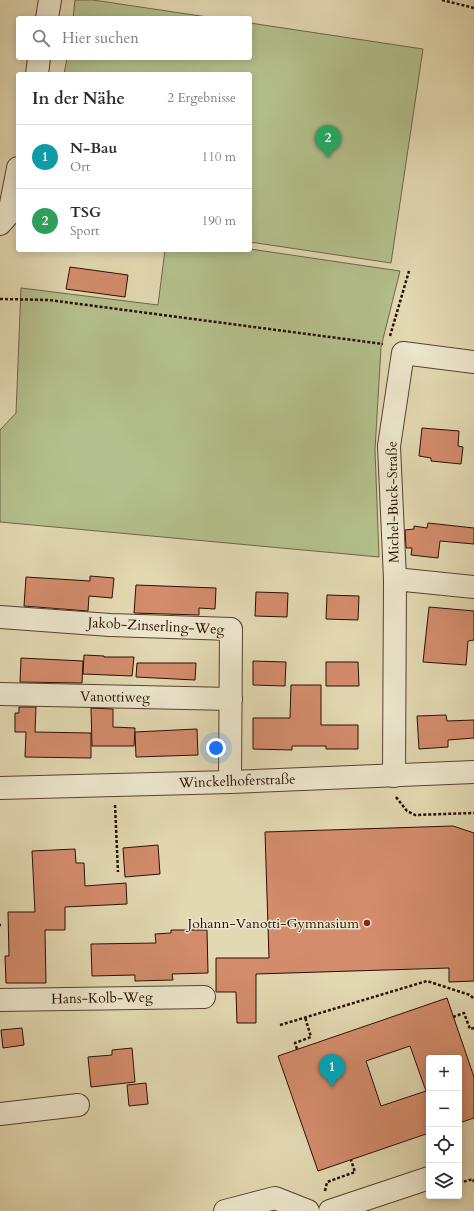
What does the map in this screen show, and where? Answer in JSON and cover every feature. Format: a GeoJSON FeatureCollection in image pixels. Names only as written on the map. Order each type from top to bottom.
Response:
{"type":"FeatureCollection","features":[{"type":"Feature","properties":{"kind":"street"},"geometry":{"type":"LineString","coordinates":[[47,16],[50,0]]}},
{"type":"Feature","properties":{"kind":"street"},"geometry":{"type":"LineString","coordinates":[[36,72],[40,60]]}},
{"type":"Feature","properties":{"kind":"street"},"geometry":{"type":"LineString","coordinates":[[0,224],[9,214],[16,178]]}},
{"type":"Feature","properties":{"kind":"street"},"geometry":{"type":"LineString","coordinates":[[395,349],[474,362]]}},
{"type":"Feature","properties":{"kind":"street","name":"Michel-Buck-Straße"},"geometry":{"type":"LineString","coordinates":[[394,785],[395,579],[389,446],[395,349]]}},
{"type":"Feature","properties":{"kind":"street","name":"Michel-Buck-Straße"},"geometry":{"type":"LineString","coordinates":[[395,579],[474,587]]}},
{"type":"Feature","properties":{"kind":"street","name":"Jakob-Zinserling-Weg"},"geometry":{"type":"LineString","coordinates":[[0,617],[110,625],[231,629],[230,782]]}},
{"type":"Feature","properties":{"kind":"street","name":"Vanottiweg"},"geometry":{"type":"LineString","coordinates":[[0,694],[231,699]]}},
{"type":"Feature","properties":{"kind":"street","name":"Winckelhoferstraße"},"geometry":{"type":"LineString","coordinates":[[0,788],[230,782],[394,785],[474,772]]}},
{"type":"Feature","properties":{"kind":"street","name":"Hans-Kolb-Weg"},"geometry":{"type":"LineString","coordinates":[[0,1000],[204,997]]}},
{"type":"Feature","properties":{"kind":"street"},"geometry":{"type":"LineString","coordinates":[[0,1114],[78,1105]]}},
{"type":"Feature","properties":{"kind":"street"},"geometry":{"type":"LineString","coordinates":[[330,1211],[426,1179]]}},
{"type":"Feature","properties":{"kind":"street"},"geometry":{"type":"LineString","coordinates":[[225,1211],[276,1198],[308,1211]]}},
{"type":"Feature","properties":{"kind":"path"},"geometry":{"type":"LineString","coordinates":[[442,0],[474,8]]}},
{"type":"Feature","properties":{"kind":"path"},"geometry":{"type":"LineString","coordinates":[[0,299],[49,300],[395,349],[409,271]]}},
{"type":"Feature","properties":{"kind":"path"},"geometry":{"type":"LineString","coordinates":[[113,785],[118,872]]}},
{"type":"Feature","properties":{"kind":"path"},"geometry":{"type":"LineString","coordinates":[[394,785],[407,811],[415,815],[474,813]]}},
{"type":"Feature","properties":{"kind":"path"},"geometry":{"type":"LineString","coordinates":[[280,1025],[427,981],[470,995],[474,999]]}},
{"type":"Feature","properties":{"kind":"path"},"geometry":{"type":"LineString","coordinates":[[454,1017],[464,1013],[470,1029],[474,1028]]}},
{"type":"Feature","properties":{"kind":"path"},"geometry":{"type":"LineString","coordinates":[[297,1049],[295,1043],[311,1037],[305,1017]]}},
{"type":"Feature","properties":{"kind":"path"},"geometry":{"type":"LineString","coordinates":[[351,1160],[356,1172]]}},
{"type":"Feature","properties":{"kind":"path"},"geometry":{"type":"LineString","coordinates":[[462,1182],[473,1179],[474,1182]]}},
{"type":"Feature","properties":{"kind":"green space"},"geometry":{"type":"Polygon","coordinates":[[[75,0],[93,0],[201,16],[73,16],[75,0]]]}},
{"type":"Feature","properties":{"kind":"green space"},"geometry":{"type":"Polygon","coordinates":[[[252,23],[423,49],[391,263],[252,242],[252,72],[64,72],[67,60],[252,60],[252,23]]]}},
{"type":"Feature","properties":{"kind":"green space"},"geometry":{"type":"Polygon","coordinates":[[[252,249],[400,271],[381,347],[375,450],[379,557],[0,522],[0,430],[16,413],[21,288],[158,305],[165,252],[252,252],[252,249]]]}},
{"type":"Feature","properties":{"kind":"building"},"geometry":{"type":"Polygon","coordinates":[[[70,267],[128,275],[125,297],[66,289],[70,267]]]}},
{"type":"Feature","properties":{"kind":"building"},"geometry":{"type":"Polygon","coordinates":[[[422,428],[459,431],[458,446],[463,447],[461,464],[431,461],[431,458],[419,456],[422,428]]]}},
{"type":"Feature","properties":{"kind":"building"},"geometry":{"type":"Polygon","coordinates":[[[428,523],[474,528],[474,544],[440,541],[438,558],[411,555],[412,548],[406,548],[405,530],[414,529],[414,526],[427,528],[428,523]]]}},
{"type":"Feature","properties":{"kind":"building"},"geometry":{"type":"Polygon","coordinates":[[[90,576],[114,578],[112,598],[89,596],[88,611],[24,606],[26,577],[90,581],[90,576]]]}},
{"type":"Feature","properties":{"kind":"building"},"geometry":{"type":"Polygon","coordinates":[[[136,585],[216,588],[215,609],[199,608],[199,615],[134,613],[136,585]]]}},
{"type":"Feature","properties":{"kind":"building"},"geometry":{"type":"Polygon","coordinates":[[[256,592],[288,593],[287,617],[255,616],[256,592]]]}},
{"type":"Feature","properties":{"kind":"building"},"geometry":{"type":"Polygon","coordinates":[[[327,595],[359,596],[358,620],[326,619],[327,595]]]}},
{"type":"Feature","properties":{"kind":"building"},"geometry":{"type":"Polygon","coordinates":[[[429,607],[474,611],[474,640],[468,641],[466,665],[423,662],[429,607]]]}},
{"type":"Feature","properties":{"kind":"building"},"geometry":{"type":"Polygon","coordinates":[[[84,655],[134,657],[132,676],[83,674],[84,655]]]}},
{"type":"Feature","properties":{"kind":"building"},"geometry":{"type":"Polygon","coordinates":[[[21,658],[83,661],[82,683],[20,682],[21,658]]]}},
{"type":"Feature","properties":{"kind":"building"},"geometry":{"type":"Polygon","coordinates":[[[253,661],[286,662],[285,686],[253,685],[253,661]]]}},
{"type":"Feature","properties":{"kind":"building"},"geometry":{"type":"Polygon","coordinates":[[[326,662],[358,662],[359,686],[326,686],[326,662]]]}},
{"type":"Feature","properties":{"kind":"building"},"geometry":{"type":"Polygon","coordinates":[[[137,663],[196,663],[195,680],[136,677],[137,663]]]}},
{"type":"Feature","properties":{"kind":"building"},"geometry":{"type":"Polygon","coordinates":[[[291,685],[321,685],[321,725],[358,725],[358,749],[326,749],[326,746],[292,746],[292,750],[253,749],[253,718],[290,718],[291,685]]]}},
{"type":"Feature","properties":{"kind":"building"},"geometry":{"type":"Polygon","coordinates":[[[19,707],[36,707],[35,732],[91,733],[91,758],[25,757],[26,732],[15,732],[15,713],[19,713],[19,707]]]}},
{"type":"Feature","properties":{"kind":"building"},"geometry":{"type":"Polygon","coordinates":[[[91,708],[113,709],[113,727],[135,728],[134,746],[92,746],[91,708]]]}},
{"type":"Feature","properties":{"kind":"building"},"geometry":{"type":"Polygon","coordinates":[[[446,715],[447,721],[474,720],[474,738],[448,740],[448,747],[419,749],[417,716],[446,715]]]}},
{"type":"Feature","properties":{"kind":"building"},"geometry":{"type":"Polygon","coordinates":[[[197,729],[198,755],[136,757],[135,732],[197,729]]]}},
{"type":"Feature","properties":{"kind":"building"},"geometry":{"type":"Polygon","coordinates":[[[453,826],[474,833],[474,981],[449,982],[449,968],[256,974],[256,1023],[237,1023],[236,992],[216,992],[216,958],[269,958],[265,832],[453,826]]]}},
{"type":"Feature","properties":{"kind":"building"},"geometry":{"type":"Polygon","coordinates":[[[158,845],[160,874],[125,877],[123,848],[158,845]]]}},
{"type":"Feature","properties":{"kind":"building"},"geometry":{"type":"Polygon","coordinates":[[[75,849],[76,863],[84,863],[85,886],[126,883],[127,904],[65,907],[65,930],[45,930],[46,983],[6,983],[5,956],[9,956],[8,912],[35,912],[32,851],[75,849]]]}},
{"type":"Feature","properties":{"kind":"building"},"geometry":{"type":"Polygon","coordinates":[[[171,930],[207,930],[208,973],[172,974],[173,980],[135,981],[135,975],[92,976],[91,944],[156,943],[155,934],[171,933],[171,930]]]}},
{"type":"Feature","properties":{"kind":"building"},"geometry":{"type":"Polygon","coordinates":[[[447,998],[474,1077],[474,1118],[462,1122],[462,1055],[426,1055],[426,1091],[426,1127],[426,1134],[318,1171],[278,1056],[447,998]],[[410,1046],[366,1061],[381,1106],[426,1091],[410,1046]]]}},
{"type":"Feature","properties":{"kind":"building"},"geometry":{"type":"Polygon","coordinates":[[[22,1028],[24,1045],[3,1048],[1,1030],[22,1028]]]}},
{"type":"Feature","properties":{"kind":"building"},"geometry":{"type":"Polygon","coordinates":[[[132,1048],[135,1082],[91,1087],[88,1057],[112,1055],[112,1050],[132,1048]]]}},
{"type":"Feature","properties":{"kind":"building"},"geometry":{"type":"Polygon","coordinates":[[[146,1083],[148,1104],[129,1106],[127,1085],[146,1083]]]}},
{"type":"Feature","properties":{"kind":"place","name":"TSG"},"geometry":{"type":"Point","coordinates":[328,158]}},
{"type":"Feature","properties":{"kind":"place","name":"Johann-Vanotti-Gymnasium"},"geometry":{"type":"Point","coordinates":[367,923]}},
{"type":"Feature","properties":{"kind":"place","name":"N-Bau"},"geometry":{"type":"Point","coordinates":[332,1087]}}]}
